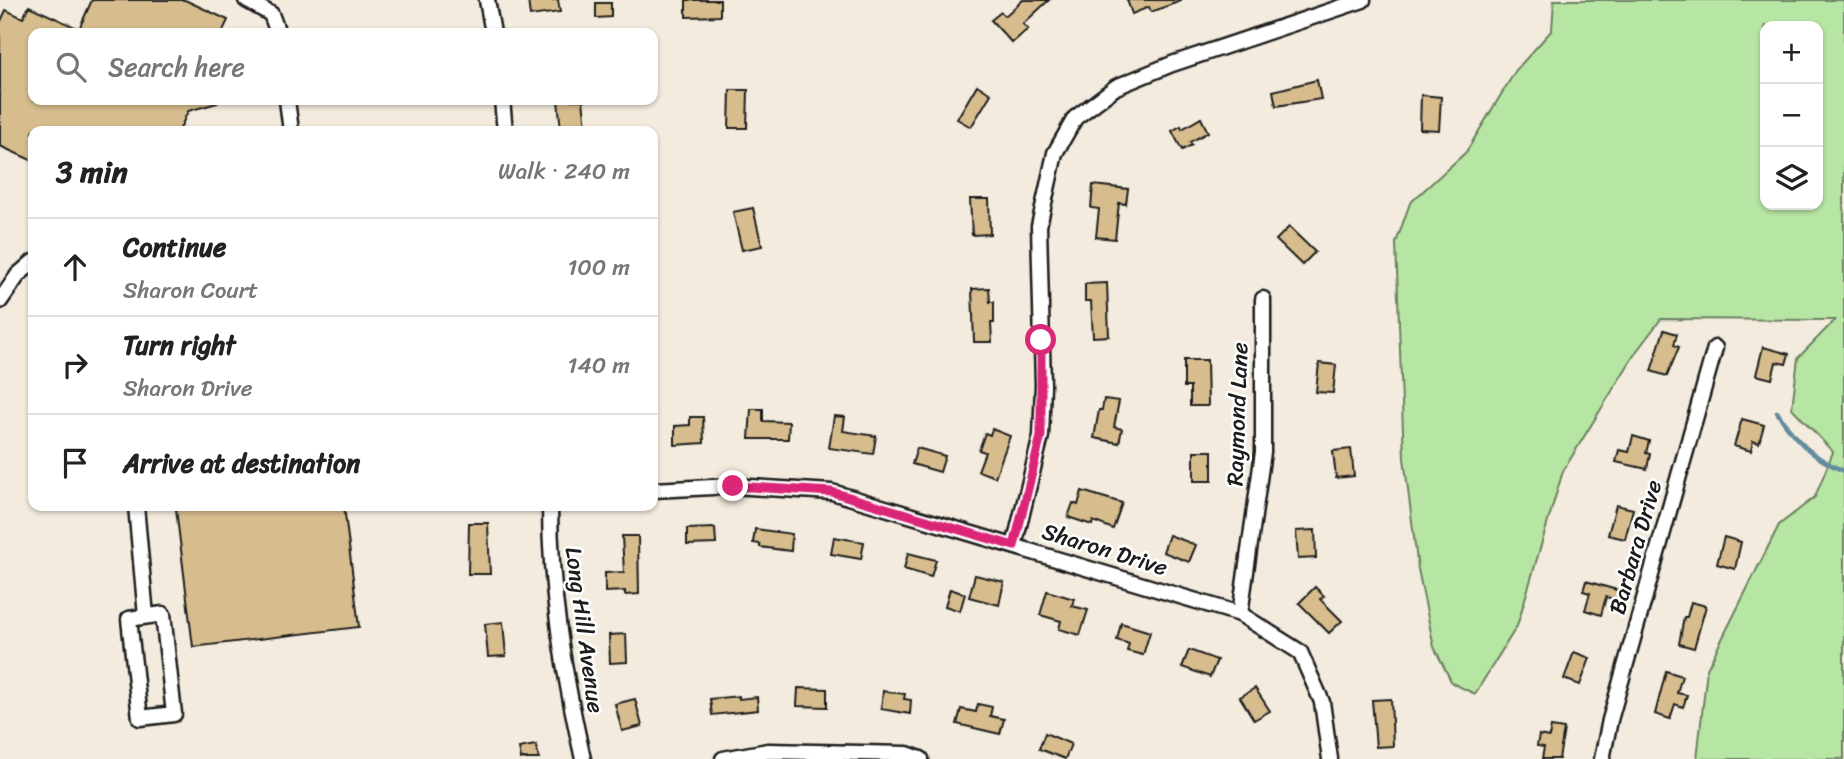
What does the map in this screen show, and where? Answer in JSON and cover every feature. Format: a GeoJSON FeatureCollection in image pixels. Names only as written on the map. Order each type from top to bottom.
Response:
{"type":"FeatureCollection","features":[{"type":"Feature","properties":{"kind":"street"},"geometry":{"type":"LineString","coordinates":[[246,0],[271,14],[276,28]]}},
{"type":"Feature","properties":{"kind":"street"},"geometry":{"type":"LineString","coordinates":[[487,0],[492,28]]}},
{"type":"Feature","properties":{"kind":"street"},"geometry":{"type":"LineString","coordinates":[[1014,546],[1041,436],[1043,385],[1039,226],[1055,153],[1075,118],[1116,87],[1161,68],[1363,0]]}},
{"type":"Feature","properties":{"kind":"street"},"geometry":{"type":"LineString","coordinates":[[288,105],[290,126]]}},
{"type":"Feature","properties":{"kind":"street"},"geometry":{"type":"LineString","coordinates":[[502,105],[505,126]]}},
{"type":"Feature","properties":{"kind":"street"},"geometry":{"type":"LineString","coordinates":[[0,301],[18,275],[28,266]]}},
{"type":"Feature","properties":{"kind":"street","name":"Raymond Lane"},"geometry":{"type":"LineString","coordinates":[[1240,614],[1264,452],[1264,299]]}},
{"type":"Feature","properties":{"kind":"street","name":"Barbara Drive"},"geometry":{"type":"LineString","coordinates":[[1602,759],[1610,720],[1715,348]]}},
{"type":"Feature","properties":{"kind":"street","name":"Sharon Drive"},"geometry":{"type":"LineString","coordinates":[[658,491],[733,486],[832,492],[1240,614],[1300,652],[1322,702],[1330,759]]}},
{"type":"Feature","properties":{"kind":"street"},"geometry":{"type":"LineString","coordinates":[[136,511],[146,616]]}},
{"type":"Feature","properties":{"kind":"street","name":"Long Hill Avenue"},"geometry":{"type":"LineString","coordinates":[[550,511],[553,594],[568,689],[583,759]]}},
{"type":"Feature","properties":{"kind":"street"},"geometry":{"type":"LineString","coordinates":[[163,614],[174,714],[140,718],[129,619],[146,616],[163,614]]}},
{"type":"Feature","properties":{"kind":"street"},"geometry":{"type":"LineString","coordinates":[[723,759],[768,751],[907,754],[921,759]]}},
{"type":"Feature","properties":{"kind":"green space"},"geometry":{"type":"Polygon","coordinates":[[[1554,0],[1844,0],[1844,759],[1697,759],[1707,669],[1779,525],[1815,497],[1833,452],[1792,408],[1798,358],[1835,320],[1661,319],[1636,352],[1563,471],[1517,626],[1475,694],[1452,683],[1434,647],[1418,569],[1404,458],[1396,243],[1410,203],[1466,152],[1516,70],[1552,30],[1554,0]]]}},
{"type":"Feature","properties":{"kind":"building"},"geometry":{"type":"Polygon","coordinates":[[[92,0],[185,0],[228,20],[224,28],[79,28],[92,0]]]}},
{"type":"Feature","properties":{"kind":"building"},"geometry":{"type":"Polygon","coordinates":[[[528,0],[558,0],[560,12],[530,16],[528,0]]]}},
{"type":"Feature","properties":{"kind":"building"},"geometry":{"type":"Polygon","coordinates":[[[686,0],[720,0],[720,16],[686,17],[686,0]]]}},
{"type":"Feature","properties":{"kind":"building"},"geometry":{"type":"Polygon","coordinates":[[[1023,0],[1049,0],[1023,24],[1028,29],[1012,43],[991,20],[1001,12],[1005,16],[1023,0]]]}},
{"type":"Feature","properties":{"kind":"building"},"geometry":{"type":"Polygon","coordinates":[[[1127,0],[1181,1],[1151,12],[1149,7],[1132,14],[1127,0]]]}},
{"type":"Feature","properties":{"kind":"building"},"geometry":{"type":"Polygon","coordinates":[[[596,3],[611,3],[611,17],[596,18],[596,3]]]}},
{"type":"Feature","properties":{"kind":"building"},"geometry":{"type":"Polygon","coordinates":[[[29,6],[77,28],[28,28],[28,105],[210,105],[188,111],[181,126],[28,126],[28,159],[0,146],[0,23],[6,10],[23,18],[29,6]]]}},
{"type":"Feature","properties":{"kind":"building"},"geometry":{"type":"Polygon","coordinates":[[[1317,80],[1321,99],[1276,106],[1273,91],[1317,80]]]}},
{"type":"Feature","properties":{"kind":"building"},"geometry":{"type":"Polygon","coordinates":[[[977,85],[991,94],[971,127],[957,119],[977,85]]]}},
{"type":"Feature","properties":{"kind":"building"},"geometry":{"type":"Polygon","coordinates":[[[730,90],[748,90],[747,128],[729,128],[730,90]]]}},
{"type":"Feature","properties":{"kind":"building"},"geometry":{"type":"Polygon","coordinates":[[[1421,95],[1441,97],[1439,130],[1420,129],[1421,95]]]}},
{"type":"Feature","properties":{"kind":"building"},"geometry":{"type":"Polygon","coordinates":[[[558,105],[584,105],[586,126],[561,126],[558,105]]]}},
{"type":"Feature","properties":{"kind":"building"},"geometry":{"type":"Polygon","coordinates":[[[1201,118],[1208,132],[1182,150],[1172,131],[1181,126],[1182,129],[1201,118]]]}},
{"type":"Feature","properties":{"kind":"building"},"geometry":{"type":"Polygon","coordinates":[[[1093,185],[1128,189],[1126,204],[1119,203],[1115,239],[1096,237],[1099,209],[1091,208],[1093,185]]]}},
{"type":"Feature","properties":{"kind":"building"},"geometry":{"type":"Polygon","coordinates":[[[970,199],[989,199],[990,234],[972,235],[970,199]]]}},
{"type":"Feature","properties":{"kind":"building"},"geometry":{"type":"Polygon","coordinates":[[[753,208],[762,246],[742,250],[733,212],[753,208]]]}},
{"type":"Feature","properties":{"kind":"building"},"geometry":{"type":"Polygon","coordinates":[[[1289,227],[1315,252],[1302,265],[1276,240],[1289,227]]]}},
{"type":"Feature","properties":{"kind":"building"},"geometry":{"type":"Polygon","coordinates":[[[1107,283],[1109,336],[1093,337],[1091,301],[1085,301],[1085,284],[1107,283]]]}},
{"type":"Feature","properties":{"kind":"building"},"geometry":{"type":"Polygon","coordinates":[[[989,288],[990,302],[994,302],[992,342],[974,342],[972,289],[989,288]]]}},
{"type":"Feature","properties":{"kind":"building"},"geometry":{"type":"Polygon","coordinates":[[[1664,330],[1677,334],[1674,345],[1679,347],[1667,376],[1651,371],[1664,330]]]}},
{"type":"Feature","properties":{"kind":"building"},"geometry":{"type":"Polygon","coordinates":[[[1763,347],[1789,354],[1786,364],[1776,362],[1772,379],[1756,375],[1763,347]]]}},
{"type":"Feature","properties":{"kind":"building"},"geometry":{"type":"Polygon","coordinates":[[[1184,360],[1207,360],[1208,406],[1190,406],[1190,387],[1184,387],[1184,360]]]}},
{"type":"Feature","properties":{"kind":"building"},"geometry":{"type":"Polygon","coordinates":[[[1319,363],[1336,365],[1333,393],[1316,392],[1319,363]]]}},
{"type":"Feature","properties":{"kind":"building"},"geometry":{"type":"Polygon","coordinates":[[[1104,399],[1119,401],[1114,427],[1122,429],[1119,443],[1094,438],[1099,410],[1102,410],[1104,399]]]}},
{"type":"Feature","properties":{"kind":"building"},"geometry":{"type":"Polygon","coordinates":[[[751,409],[763,409],[763,421],[789,422],[788,439],[749,439],[751,409]]]}},
{"type":"Feature","properties":{"kind":"building"},"geometry":{"type":"Polygon","coordinates":[[[834,416],[845,417],[843,431],[876,436],[873,454],[829,448],[834,416]]]}},
{"type":"Feature","properties":{"kind":"building"},"geometry":{"type":"Polygon","coordinates":[[[690,417],[703,417],[704,443],[675,445],[675,426],[690,425],[690,417]]]}},
{"type":"Feature","properties":{"kind":"building"},"geometry":{"type":"Polygon","coordinates":[[[1742,419],[1764,425],[1759,443],[1753,441],[1751,451],[1734,446],[1742,419]]]}},
{"type":"Feature","properties":{"kind":"building"},"geometry":{"type":"Polygon","coordinates":[[[992,429],[1010,436],[995,477],[978,471],[985,452],[979,450],[985,433],[990,435],[992,429]]]}},
{"type":"Feature","properties":{"kind":"building"},"geometry":{"type":"Polygon","coordinates":[[[1633,436],[1649,441],[1646,453],[1650,454],[1647,469],[1616,462],[1619,450],[1629,452],[1633,436]]]}},
{"type":"Feature","properties":{"kind":"building"},"geometry":{"type":"Polygon","coordinates":[[[917,448],[945,456],[940,472],[912,464],[917,448]]]}},
{"type":"Feature","properties":{"kind":"building"},"geometry":{"type":"Polygon","coordinates":[[[1351,449],[1354,476],[1336,478],[1333,451],[1351,449]]]}},
{"type":"Feature","properties":{"kind":"building"},"geometry":{"type":"Polygon","coordinates":[[[1194,451],[1212,451],[1212,481],[1194,481],[1194,451]]]}},
{"type":"Feature","properties":{"kind":"building"},"geometry":{"type":"Polygon","coordinates":[[[1082,491],[1122,503],[1113,529],[1093,521],[1092,525],[1068,517],[1073,503],[1078,505],[1082,491]]]}},
{"type":"Feature","properties":{"kind":"building"},"geometry":{"type":"Polygon","coordinates":[[[1616,505],[1633,509],[1625,539],[1608,535],[1616,505]]]}},
{"type":"Feature","properties":{"kind":"building"},"geometry":{"type":"Polygon","coordinates":[[[176,511],[345,511],[359,627],[193,647],[176,511]]]}},
{"type":"Feature","properties":{"kind":"building"},"geometry":{"type":"Polygon","coordinates":[[[469,523],[488,523],[490,574],[468,574],[469,523]]]}},
{"type":"Feature","properties":{"kind":"building"},"geometry":{"type":"Polygon","coordinates":[[[715,528],[716,544],[687,545],[687,529],[715,528]]]}},
{"type":"Feature","properties":{"kind":"building"},"geometry":{"type":"Polygon","coordinates":[[[755,529],[792,534],[791,551],[760,547],[760,544],[753,543],[755,529]]]}},
{"type":"Feature","properties":{"kind":"building"},"geometry":{"type":"Polygon","coordinates":[[[1315,530],[1316,558],[1298,559],[1296,531],[1315,530]]]}},
{"type":"Feature","properties":{"kind":"building"},"geometry":{"type":"Polygon","coordinates":[[[1169,535],[1196,545],[1189,562],[1163,552],[1169,535]]]}},
{"type":"Feature","properties":{"kind":"building"},"geometry":{"type":"Polygon","coordinates":[[[622,536],[638,536],[639,594],[625,595],[625,591],[605,592],[605,573],[624,572],[622,536]]]}},
{"type":"Feature","properties":{"kind":"building"},"geometry":{"type":"Polygon","coordinates":[[[834,537],[864,542],[861,559],[831,554],[834,537]]]}},
{"type":"Feature","properties":{"kind":"building"},"geometry":{"type":"Polygon","coordinates":[[[1724,537],[1741,542],[1735,569],[1717,564],[1724,537]]]}},
{"type":"Feature","properties":{"kind":"building"},"geometry":{"type":"Polygon","coordinates":[[[908,553],[936,560],[931,577],[904,569],[908,553]]]}},
{"type":"Feature","properties":{"kind":"building"},"geometry":{"type":"Polygon","coordinates":[[[975,575],[1004,582],[999,605],[969,597],[975,575]]]}},
{"type":"Feature","properties":{"kind":"building"},"geometry":{"type":"Polygon","coordinates":[[[1586,581],[1620,591],[1617,600],[1606,597],[1601,615],[1585,610],[1590,593],[1583,591],[1586,581]]]}},
{"type":"Feature","properties":{"kind":"building"},"geometry":{"type":"Polygon","coordinates":[[[1315,587],[1324,596],[1320,599],[1342,621],[1329,633],[1299,603],[1315,587]]]}},
{"type":"Feature","properties":{"kind":"building"},"geometry":{"type":"Polygon","coordinates":[[[950,589],[965,594],[960,611],[945,606],[950,589]]]}},
{"type":"Feature","properties":{"kind":"building"},"geometry":{"type":"Polygon","coordinates":[[[1047,591],[1074,599],[1072,606],[1088,610],[1080,635],[1059,629],[1061,621],[1040,615],[1047,591]]]}},
{"type":"Feature","properties":{"kind":"building"},"geometry":{"type":"Polygon","coordinates":[[[1691,602],[1706,606],[1694,648],[1679,644],[1684,617],[1687,617],[1691,602]]]}},
{"type":"Feature","properties":{"kind":"building"},"geometry":{"type":"Polygon","coordinates":[[[503,622],[506,656],[488,657],[485,624],[503,622]]]}},
{"type":"Feature","properties":{"kind":"building"},"geometry":{"type":"Polygon","coordinates":[[[1121,623],[1150,632],[1143,655],[1127,651],[1129,644],[1117,640],[1121,623]]]}},
{"type":"Feature","properties":{"kind":"building"},"geometry":{"type":"Polygon","coordinates":[[[626,634],[627,662],[610,663],[609,635],[626,634]]]}},
{"type":"Feature","properties":{"kind":"building"},"geometry":{"type":"Polygon","coordinates":[[[1189,650],[1217,660],[1210,677],[1182,667],[1189,650]]]}},
{"type":"Feature","properties":{"kind":"building"},"geometry":{"type":"Polygon","coordinates":[[[1574,652],[1590,658],[1580,685],[1564,679],[1574,652]]]}},
{"type":"Feature","properties":{"kind":"building"},"geometry":{"type":"Polygon","coordinates":[[[1666,671],[1682,676],[1677,693],[1687,695],[1683,707],[1675,704],[1670,719],[1655,714],[1666,671]]]}},
{"type":"Feature","properties":{"kind":"building"},"geometry":{"type":"Polygon","coordinates":[[[798,688],[827,689],[827,707],[797,706],[798,688]]]}},
{"type":"Feature","properties":{"kind":"building"},"geometry":{"type":"Polygon","coordinates":[[[1255,688],[1270,711],[1254,720],[1240,697],[1255,688]]]}},
{"type":"Feature","properties":{"kind":"building"},"geometry":{"type":"Polygon","coordinates":[[[883,691],[905,694],[904,699],[911,700],[910,714],[881,709],[883,691]]]}},
{"type":"Feature","properties":{"kind":"building"},"geometry":{"type":"Polygon","coordinates":[[[739,696],[739,699],[757,697],[758,710],[712,715],[710,699],[739,696]]]}},
{"type":"Feature","properties":{"kind":"building"},"geometry":{"type":"Polygon","coordinates":[[[635,699],[642,726],[622,731],[615,704],[635,699]]]}},
{"type":"Feature","properties":{"kind":"building"},"geometry":{"type":"Polygon","coordinates":[[[1391,699],[1393,746],[1376,747],[1372,700],[1391,699]]]}},
{"type":"Feature","properties":{"kind":"building"},"geometry":{"type":"Polygon","coordinates":[[[978,704],[992,707],[990,716],[1004,719],[1000,734],[957,724],[961,709],[976,712],[978,704]]]}},
{"type":"Feature","properties":{"kind":"building"},"geometry":{"type":"Polygon","coordinates":[[[1551,727],[1564,729],[1559,759],[1542,759],[1544,747],[1537,746],[1539,735],[1549,737],[1551,727]]]}},
{"type":"Feature","properties":{"kind":"building"},"geometry":{"type":"Polygon","coordinates":[[[1045,733],[1071,744],[1065,759],[1039,749],[1045,733]]]}},
{"type":"Feature","properties":{"kind":"building"},"geometry":{"type":"Polygon","coordinates":[[[536,745],[539,759],[521,759],[519,748],[536,745]]]}},
{"type":"Feature","properties":{"kind":"waterway"},"geometry":{"type":"LineString","coordinates":[[1777,412],[1805,447],[1822,460],[1844,471]]}},
{"type":"Feature","properties":{"kind":"route"},"geometry":{"type":"LineString","coordinates":[[733,486],[832,492],[1014,546],[1041,436],[1041,340]]}}]}
